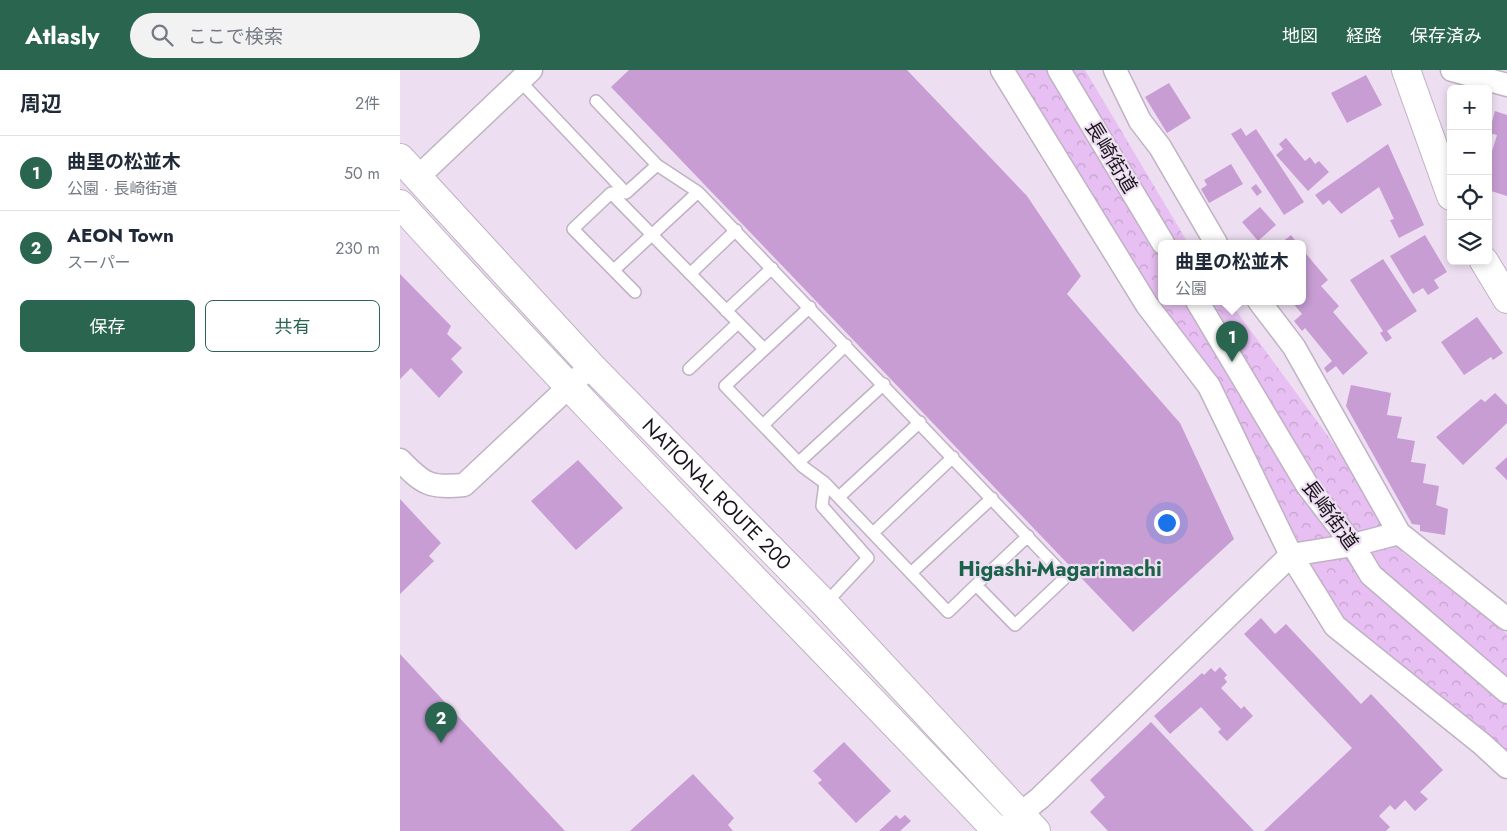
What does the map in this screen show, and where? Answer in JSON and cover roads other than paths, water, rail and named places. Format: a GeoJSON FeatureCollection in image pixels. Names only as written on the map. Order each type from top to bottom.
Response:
{"type":"FeatureCollection","features":[{"type":"Feature","properties":{"kind":"main road"},"geometry":{"type":"LineString","coordinates":[[1406,70],[1447,185]]}},
{"type":"Feature","properties":{"kind":"main road","name":"NATIONAL ROUTE 200"},"geometry":{"type":"LineString","coordinates":[[409,168],[591,366],[825,604],[1019,825]]}},
{"type":"Feature","properties":{"kind":"main road","name":"NATIONAL ROUTE 200"},"geometry":{"type":"LineString","coordinates":[[400,204],[569,388],[807,632],[996,831]]}},
{"type":"Feature","properties":{"kind":"main road"},"geometry":{"type":"LineString","coordinates":[[1486,265],[1507,299]]}},
{"type":"Feature","properties":{"kind":"street"},"geometry":{"type":"LineString","coordinates":[[1002,70],[1147,305],[1210,386],[1291,555],[1336,626],[1482,744],[1507,767]]}},
{"type":"Feature","properties":{"kind":"street","name":"長崎街道"},"geometry":{"type":"LineString","coordinates":[[1059,70],[1161,240]]}},
{"type":"Feature","properties":{"kind":"street"},"geometry":{"type":"LineString","coordinates":[[1115,70],[1140,121],[1160,146],[1214,240]]}},
{"type":"Feature","properties":{"kind":"street"},"geometry":{"type":"LineString","coordinates":[[1452,70],[1507,85]]}},
{"type":"Feature","properties":{"kind":"street"},"geometry":{"type":"LineString","coordinates":[[409,168],[526,76]]}},
{"type":"Feature","properties":{"kind":"street","name":"長崎街道"},"geometry":{"type":"LineString","coordinates":[[1199,305],[1307,485],[1353,545],[1371,575],[1507,692]]}},
{"type":"Feature","properties":{"kind":"street"},"geometry":{"type":"LineString","coordinates":[[1262,305],[1294,347],[1399,533],[1507,619]]}},
{"type":"Feature","properties":{"kind":"street"},"geometry":{"type":"LineString","coordinates":[[400,460],[414,475],[436,487],[464,485],[591,366]]}},
{"type":"Feature","properties":{"kind":"street"},"geometry":{"type":"LineString","coordinates":[[1019,825],[1040,798],[1291,555],[1353,545],[1399,533]]}},
{"type":"Feature","properties":{"kind":"lane"},"geometry":{"type":"LineString","coordinates":[[526,76],[626,193]]}},
{"type":"Feature","properties":{"kind":"lane"},"geometry":{"type":"LineString","coordinates":[[596,101],[657,165],[698,192],[736,230],[1066,577],[1014,625],[976,585]]}},
{"type":"Feature","properties":{"kind":"lane"},"geometry":{"type":"LineString","coordinates":[[635,292],[573,229],[611,193],[626,193],[657,165]]}},
{"type":"Feature","properties":{"kind":"lane"},"geometry":{"type":"LineString","coordinates":[[614,270],[698,192]]}},
{"type":"Feature","properties":{"kind":"lane"},"geometry":{"type":"LineString","coordinates":[[611,193],[764,349]]}},
{"type":"Feature","properties":{"kind":"lane"},"geometry":{"type":"LineString","coordinates":[[690,274],[736,230]]}},
{"type":"Feature","properties":{"kind":"lane"},"geometry":{"type":"LineString","coordinates":[[726,310],[772,268]]}},
{"type":"Feature","properties":{"kind":"lane"},"geometry":{"type":"LineString","coordinates":[[810,307],[726,386],[763,425],[799,462],[839,497],[948,612],[1028,536]]}},
{"type":"Feature","properties":{"kind":"lane"},"geometry":{"type":"LineString","coordinates":[[689,369],[738,323]]}},
{"type":"Feature","properties":{"kind":"lane"},"geometry":{"type":"LineString","coordinates":[[763,425],[846,345]]}},
{"type":"Feature","properties":{"kind":"lane"},"geometry":{"type":"LineString","coordinates":[[799,462],[884,384]]}},
{"type":"Feature","properties":{"kind":"lane"},"geometry":{"type":"LineString","coordinates":[[839,497],[920,422]]}},
{"type":"Feature","properties":{"kind":"lane"},"geometry":{"type":"LineString","coordinates":[[873,533],[953,457]]}},
{"type":"Feature","properties":{"kind":"lane"},"geometry":{"type":"LineString","coordinates":[[825,483],[822,506],[868,558],[825,604]]}},
{"type":"Feature","properties":{"kind":"lane"},"geometry":{"type":"LineString","coordinates":[[911,573],[992,498]]}},
{"type":"Feature","properties":{"kind":"place","name":"曲里の松並木"},"geometry":{"type":"Point","coordinates":[1232,362]}},
{"type":"Feature","properties":{"kind":"place","name":"AEON Town"},"geometry":{"type":"Point","coordinates":[441,743]}},
{"type":"Feature","properties":{"kind":"district","name":"Higashi-Magarimachi"},"geometry":{"type":"Point","coordinates":[1060,569]}}]}
